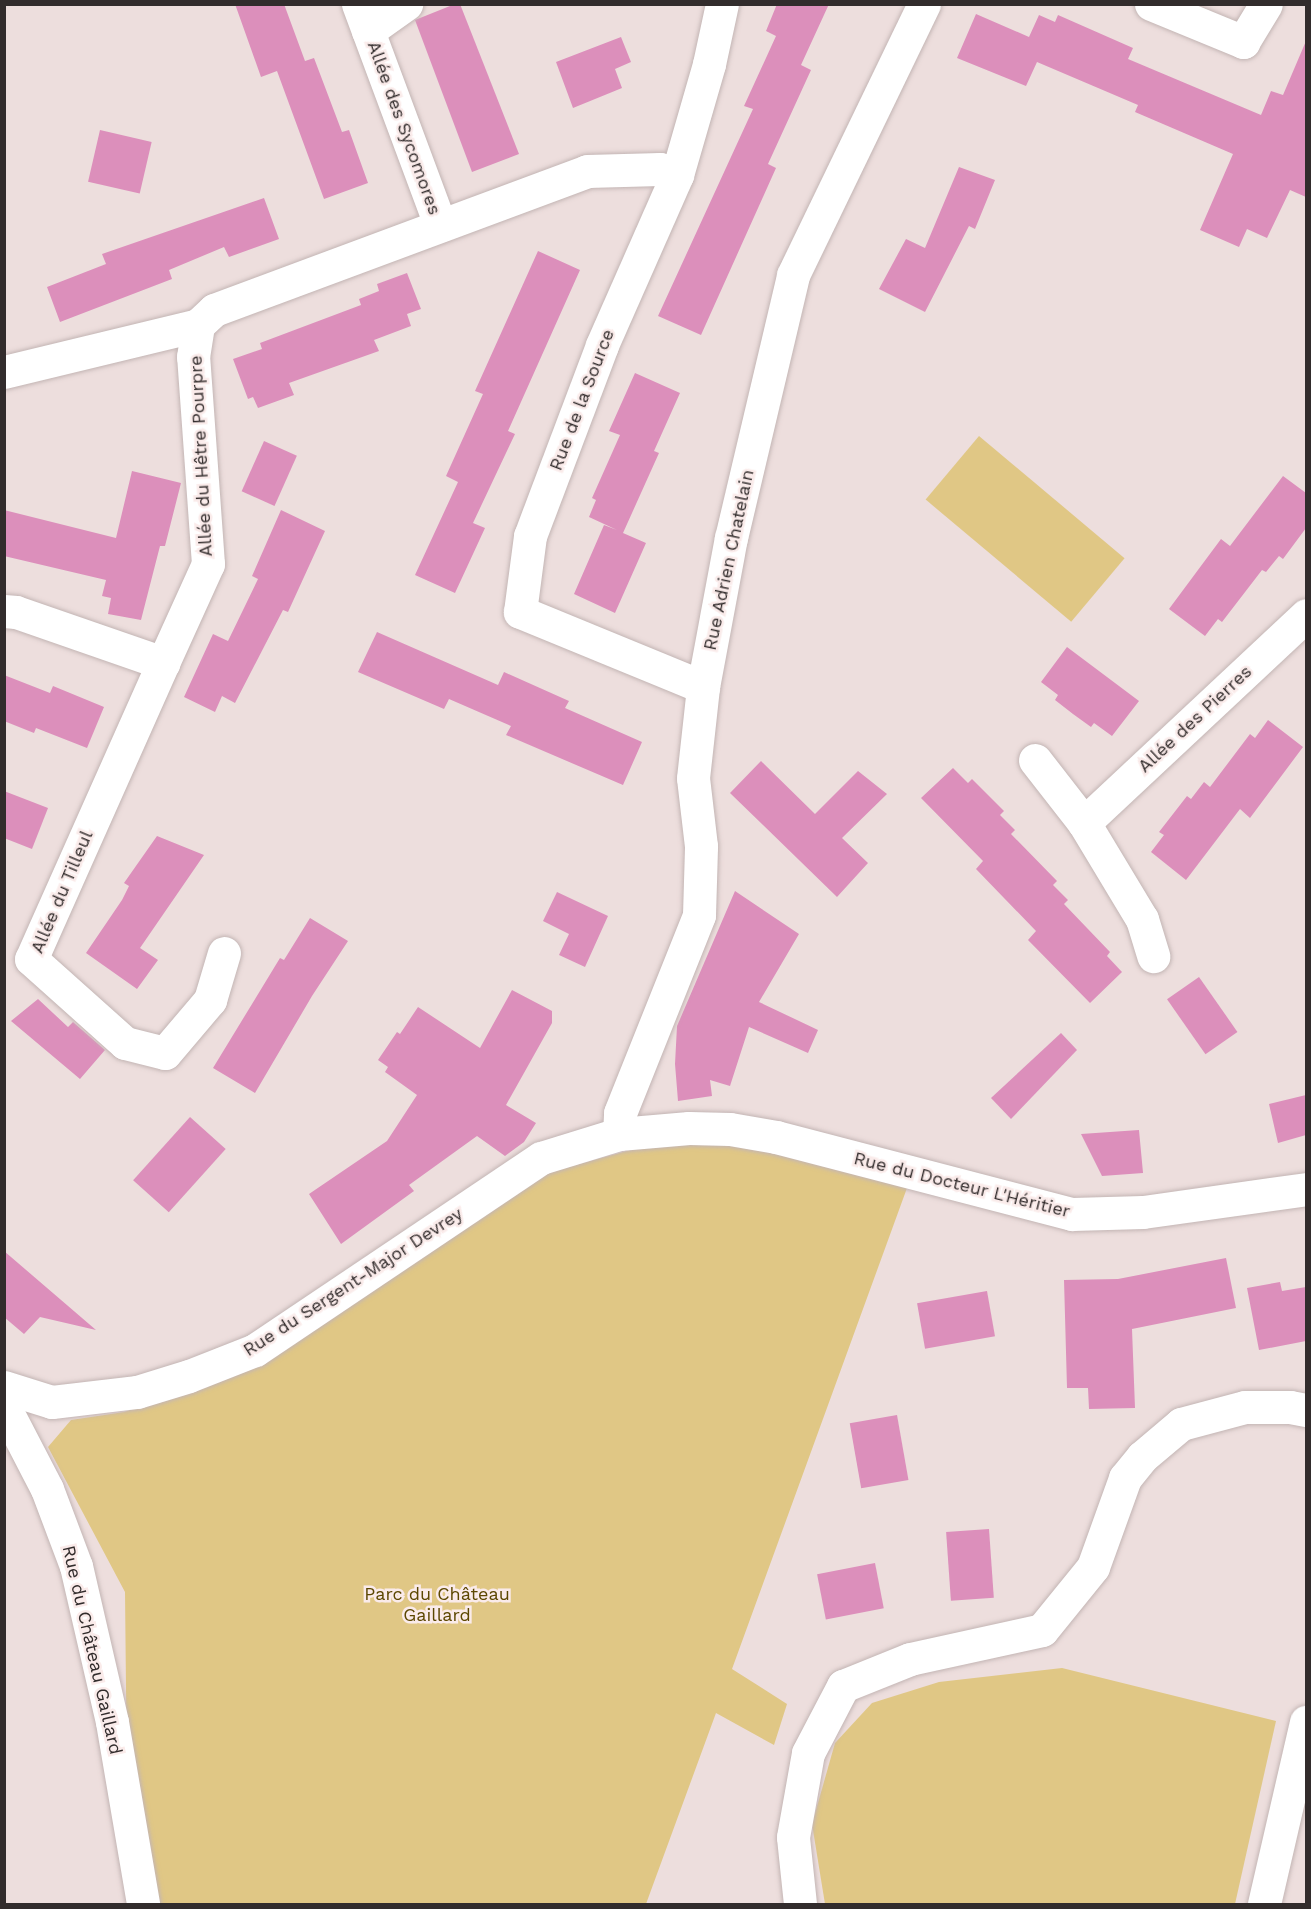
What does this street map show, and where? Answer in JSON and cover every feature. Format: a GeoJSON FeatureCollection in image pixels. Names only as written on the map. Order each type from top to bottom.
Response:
{"type":"FeatureCollection","features":[{"type":"Feature","properties":{"kind":"street","name":"Allée des Sycomores"},"geometry":{"type":"LineString","coordinates":[[406,4],[363,18],[440,225]]}},
{"type":"Feature","properties":{"kind":"street","name":"Rue de la Source"},"geometry":{"type":"LineString","coordinates":[[703,687],[520,612],[530,536],[602,345],[676,175],[709,64],[722,4]]}},
{"type":"Feature","properties":{"kind":"street","name":"Rue Adrien Chatelain"},"geometry":{"type":"LineString","coordinates":[[619,1134],[620,1113],[699,915],[701,846],[693,778],[703,687],[731,538],[793,275],[924,4]]}},
{"type":"Feature","properties":{"kind":"street"},"geometry":{"type":"LineString","coordinates":[[1151,4],[1243,42],[1266,4]]}},
{"type":"Feature","properties":{"kind":"street"},"geometry":{"type":"LineString","coordinates":[[4,372],[198,325],[214,310],[587,171],[660,169],[676,175]]}},
{"type":"Feature","properties":{"kind":"street","name":"Allée du Hêtre Pourpre"},"geometry":{"type":"LineString","coordinates":[[164,663],[208,564],[193,357],[198,325]]}},
{"type":"Feature","properties":{"kind":"street"},"geometry":{"type":"LineString","coordinates":[[4,611],[16,612],[164,663]]}},
{"type":"Feature","properties":{"kind":"street","name":"Allée des Pierres"},"geometry":{"type":"LineString","coordinates":[[1084,823],[1306,615]]}},
{"type":"Feature","properties":{"kind":"street","name":"Allée du Tilleul"},"geometry":{"type":"LineString","coordinates":[[164,663],[31,959],[125,1043],[165,1053],[210,1000],[224,953]]}},
{"type":"Feature","properties":{"kind":"street"},"geometry":{"type":"LineString","coordinates":[[1035,760],[1084,823],[1142,919],[1153,956]]}},
{"type":"Feature","properties":{"kind":"street","name":"Rue du Docteur L'Héritier"},"geometry":{"type":"LineString","coordinates":[[619,1134],[689,1128],[730,1128],[776,1137],[1072,1214],[1143,1212],[1306,1189]]}},
{"type":"Feature","properties":{"kind":"street","name":"Rue du Sergent-Major Devrey"},"geometry":{"type":"LineString","coordinates":[[4,1387],[52,1402],[137,1392],[189,1376],[255,1350],[541,1158],[619,1134]]}},
{"type":"Feature","properties":{"kind":"street"},"geometry":{"type":"LineString","coordinates":[[23,1440],[52,1402]]}},
{"type":"Feature","properties":{"kind":"street","name":"Rue du Château Gaillard"},"geometry":{"type":"LineString","coordinates":[[4,1407],[47,1489],[76,1566],[112,1722],[143,1905]]}},
{"type":"Feature","properties":{"kind":"street"},"geometry":{"type":"LineString","coordinates":[[801,1905],[793,1837],[808,1753],[843,1686],[910,1659],[1042,1630],[1093,1567],[1125,1478],[1142,1457],[1182,1424],[1245,1407],[1306,1410]]}},
{"type":"Feature","properties":{"kind":"street"},"geometry":{"type":"LineString","coordinates":[[1264,1905],[1306,1722]]}},
{"type":"Feature","properties":{"kind":"green space"},"geometry":{"type":"Polygon","coordinates":[[[979,436],[1125,558],[1071,622],[926,500],[979,436]]]}},
{"type":"Feature","properties":{"kind":"green space","name":"Parc du Château Gaillard"},"geometry":{"type":"Polygon","coordinates":[[[729,1141],[907,1188],[732,1669],[787,1704],[774,1745],[716,1713],[646,1904],[155,1904],[141,1790],[127,1786],[125,1592],[48,1447],[71,1420],[124,1412],[202,1387],[264,1362],[550,1172],[638,1148],[729,1141]]]}},
{"type":"Feature","properties":{"kind":"green space"},"geometry":{"type":"Polygon","coordinates":[[[1062,1668],[1276,1721],[1235,1904],[825,1904],[812,1824],[835,1743],[872,1703],[939,1682],[1062,1668]]]}},
{"type":"Feature","properties":{"kind":"building"},"geometry":{"type":"Polygon","coordinates":[[[235,4],[284,4],[305,61],[314,58],[342,132],[349,130],[368,183],[324,199],[277,71],[261,77],[235,4]]]}},
{"type":"Feature","properties":{"kind":"building"},"geometry":{"type":"Polygon","coordinates":[[[460,4],[519,154],[472,172],[415,20],[460,4]]]}},
{"type":"Feature","properties":{"kind":"building"},"geometry":{"type":"Polygon","coordinates":[[[777,4],[829,4],[801,65],[811,70],[768,164],[776,168],[701,335],[658,316],[753,109],[744,106],[776,36],[766,31],[777,4]]]}},
{"type":"Feature","properties":{"kind":"building"},"geometry":{"type":"Polygon","coordinates":[[[976,14],[1029,37],[1039,15],[1055,22],[1058,15],[1133,48],[1128,59],[1261,115],[1271,91],[1283,95],[1306,41],[1306,197],[1290,190],[1267,238],[1247,229],[1239,247],[1200,230],[1233,154],[1135,112],[1138,105],[1037,62],[1026,86],[957,58],[976,14]]]}},
{"type":"Feature","properties":{"kind":"building"},"geometry":{"type":"Polygon","coordinates":[[[621,37],[631,62],[615,69],[622,88],[573,108],[556,62],[621,37]]]}},
{"type":"Feature","properties":{"kind":"building"},"geometry":{"type":"Polygon","coordinates":[[[100,130],[152,142],[140,194],[88,182],[100,130]]]}},
{"type":"Feature","properties":{"kind":"building"},"geometry":{"type":"Polygon","coordinates":[[[959,167],[995,180],[975,229],[969,226],[925,312],[879,289],[906,239],[925,248],[959,167]]]}},
{"type":"Feature","properties":{"kind":"building"},"geometry":{"type":"Polygon","coordinates":[[[264,198],[279,239],[229,257],[224,247],[169,270],[172,279],[60,322],[47,287],[106,264],[102,254],[264,198]]]}},
{"type":"Feature","properties":{"kind":"building"},"geometry":{"type":"Polygon","coordinates":[[[538,251],[580,270],[508,431],[515,434],[473,523],[485,528],[455,593],[415,575],[458,482],[446,476],[483,394],[475,391],[538,251]]]}},
{"type":"Feature","properties":{"kind":"building"},"geometry":{"type":"Polygon","coordinates":[[[407,273],[421,309],[407,314],[411,326],[374,340],[379,351],[289,383],[294,395],[258,408],[253,397],[248,399],[233,359],[262,349],[260,343],[361,305],[359,299],[379,291],[377,284],[407,273]]]}},
{"type":"Feature","properties":{"kind":"building"},"geometry":{"type":"Polygon","coordinates":[[[635,373],[680,393],[654,451],[659,453],[623,533],[646,543],[615,613],[574,594],[604,525],[617,530],[589,517],[596,500],[592,498],[620,435],[609,431],[635,373]]]}},
{"type":"Feature","properties":{"kind":"building"},"geometry":{"type":"Polygon","coordinates":[[[264,441],[297,456],[275,506],[242,491],[264,441]]]}},
{"type":"Feature","properties":{"kind":"building"},"geometry":{"type":"Polygon","coordinates":[[[132,471],[181,483],[165,546],[160,546],[141,620],[108,614],[111,598],[102,596],[106,580],[4,556],[4,510],[116,538],[132,471]]]}},
{"type":"Feature","properties":{"kind":"building"},"geometry":{"type":"Polygon","coordinates":[[[1283,476],[1306,493],[1306,528],[1283,559],[1279,556],[1266,572],[1262,570],[1222,622],[1218,619],[1205,636],[1169,609],[1221,539],[1230,546],[1283,476]]]}},
{"type":"Feature","properties":{"kind":"building"},"geometry":{"type":"Polygon","coordinates":[[[281,510],[325,531],[288,612],[283,610],[235,703],[222,696],[215,712],[184,697],[213,634],[228,641],[258,579],[252,576],[281,510]]]}},
{"type":"Feature","properties":{"kind":"building"},"geometry":{"type":"Polygon","coordinates":[[[377,632],[498,685],[504,672],[569,701],[565,708],[642,742],[623,785],[506,735],[511,726],[449,699],[444,709],[358,672],[377,632]]]}},
{"type":"Feature","properties":{"kind":"building"},"geometry":{"type":"Polygon","coordinates":[[[1067,647],[1139,701],[1112,736],[1094,723],[1091,727],[1073,714],[1055,700],[1058,695],[1041,682],[1067,647]]]}},
{"type":"Feature","properties":{"kind":"building"},"geometry":{"type":"Polygon","coordinates":[[[4,675],[50,693],[53,686],[104,707],[87,748],[36,728],[34,733],[4,721],[4,675]]]}},
{"type":"Feature","properties":{"kind":"building"},"geometry":{"type":"Polygon","coordinates":[[[1268,720],[1303,747],[1250,818],[1240,809],[1186,880],[1151,852],[1164,835],[1159,832],[1187,796],[1191,799],[1204,782],[1210,787],[1250,734],[1255,738],[1268,720]]]}},
{"type":"Feature","properties":{"kind":"building"},"geometry":{"type":"Polygon","coordinates":[[[761,761],[815,814],[858,771],[887,794],[842,838],[868,863],[837,897],[730,793],[761,761]]]}},
{"type":"Feature","properties":{"kind":"building"},"geometry":{"type":"Polygon","coordinates":[[[953,768],[968,783],[972,779],[1004,811],[1000,815],[1015,830],[1011,834],[1057,881],[1053,885],[1068,900],[1064,904],[1110,952],[1107,956],[1122,972],[1090,1003],[1028,940],[1036,931],[976,869],[983,861],[921,798],[953,768]]]}},
{"type":"Feature","properties":{"kind":"building"},"geometry":{"type":"Polygon","coordinates":[[[4,791],[48,808],[32,849],[4,838],[4,791]]]}},
{"type":"Feature","properties":{"kind":"building"},"geometry":{"type":"Polygon","coordinates":[[[157,836],[204,855],[140,948],[158,960],[137,989],[86,953],[122,900],[129,886],[124,883],[157,836]]]}},
{"type":"Feature","properties":{"kind":"building"},"geometry":{"type":"Polygon","coordinates":[[[735,891],[799,934],[759,1002],[818,1030],[808,1053],[749,1027],[730,1086],[710,1080],[712,1096],[678,1101],[675,1064],[677,1026],[735,891]]]}},
{"type":"Feature","properties":{"kind":"building"},"geometry":{"type":"Polygon","coordinates":[[[557,892],[608,916],[585,967],[559,955],[569,934],[543,921],[557,892]]]}},
{"type":"Feature","properties":{"kind":"building"},"geometry":{"type":"Polygon","coordinates":[[[310,918],[348,941],[312,996],[255,1093],[213,1068],[280,958],[284,960],[310,918]]]}},
{"type":"Feature","properties":{"kind":"building"},"geometry":{"type":"Polygon","coordinates":[[[1199,977],[1237,1032],[1205,1054],[1167,999],[1199,977]]]}},
{"type":"Feature","properties":{"kind":"building"},"geometry":{"type":"Polygon","coordinates":[[[512,990],[552,1011],[552,1023],[506,1105],[536,1123],[524,1142],[505,1156],[477,1136],[409,1185],[414,1191],[341,1244],[309,1194],[387,1141],[417,1095],[385,1072],[388,1067],[378,1060],[397,1032],[400,1034],[418,1007],[480,1048],[512,990]]]}},
{"type":"Feature","properties":{"kind":"building"},"geometry":{"type":"Polygon","coordinates":[[[38,999],[68,1027],[73,1022],[105,1050],[80,1079],[11,1021],[38,999]]]}},
{"type":"Feature","properties":{"kind":"building"},"geometry":{"type":"Polygon","coordinates":[[[1061,1033],[1077,1050],[1011,1119],[991,1098],[1061,1033]]]}},
{"type":"Feature","properties":{"kind":"building"},"geometry":{"type":"Polygon","coordinates":[[[1306,1095],[1306,1135],[1278,1143],[1269,1104],[1306,1095]]]}},
{"type":"Feature","properties":{"kind":"building"},"geometry":{"type":"Polygon","coordinates":[[[190,1117],[226,1149],[169,1212],[133,1180],[190,1117]]]}},
{"type":"Feature","properties":{"kind":"building"},"geometry":{"type":"Polygon","coordinates":[[[1139,1130],[1143,1173],[1102,1176],[1081,1134],[1139,1130]]]}},
{"type":"Feature","properties":{"kind":"building"},"geometry":{"type":"Polygon","coordinates":[[[4,1251],[96,1330],[40,1317],[24,1334],[4,1317],[4,1251]]]}},
{"type":"Feature","properties":{"kind":"building"},"geometry":{"type":"Polygon","coordinates":[[[1226,1258],[1236,1308],[1132,1329],[1135,1408],[1089,1409],[1088,1388],[1067,1388],[1064,1280],[1118,1279],[1226,1258]]]}},
{"type":"Feature","properties":{"kind":"building"},"geometry":{"type":"Polygon","coordinates":[[[1280,1282],[1282,1291],[1306,1287],[1306,1341],[1259,1350],[1247,1288],[1280,1282]]]}},
{"type":"Feature","properties":{"kind":"building"},"geometry":{"type":"Polygon","coordinates":[[[987,1291],[995,1336],[925,1349],[917,1303],[987,1291]]]}},
{"type":"Feature","properties":{"kind":"building"},"geometry":{"type":"Polygon","coordinates":[[[897,1415],[908,1480],[861,1488],[850,1423],[897,1415]]]}},
{"type":"Feature","properties":{"kind":"building"},"geometry":{"type":"Polygon","coordinates":[[[989,1529],[994,1598],[951,1601],[946,1532],[989,1529]]]}},
{"type":"Feature","properties":{"kind":"building"},"geometry":{"type":"Polygon","coordinates":[[[875,1563],[884,1608],[826,1619],[817,1574],[875,1563]]]}}]}
